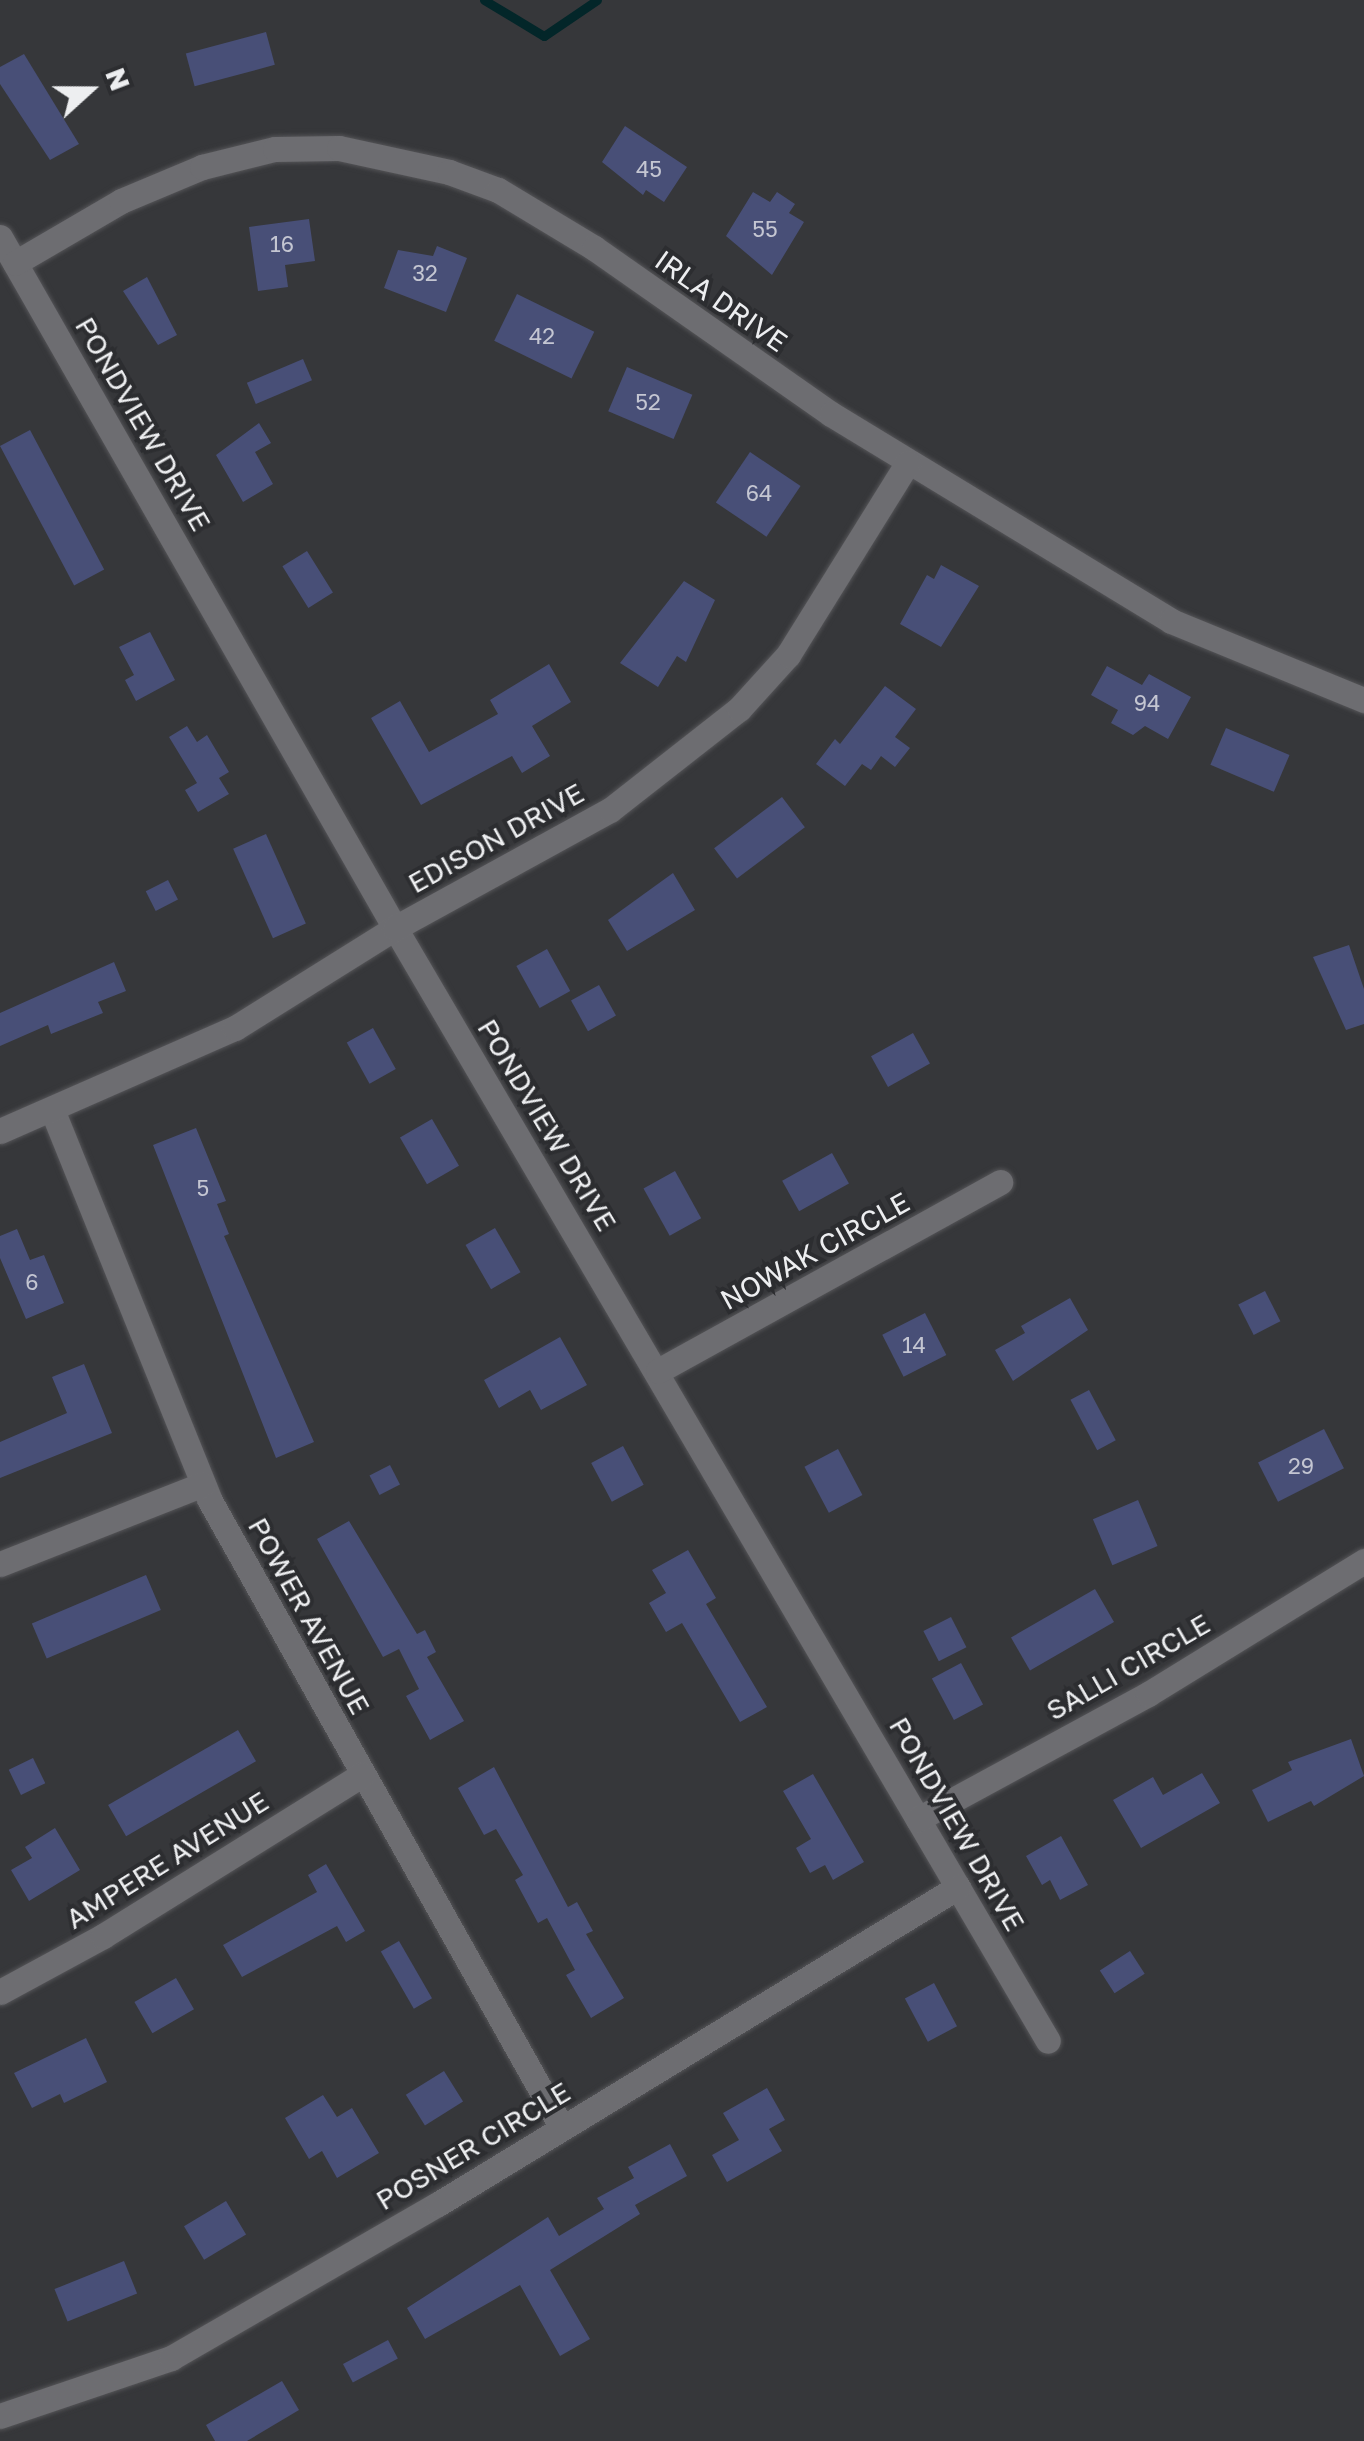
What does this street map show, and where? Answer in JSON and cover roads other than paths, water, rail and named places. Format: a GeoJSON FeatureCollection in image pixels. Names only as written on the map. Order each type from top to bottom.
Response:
{"type":"FeatureCollection","features":[{"type":"Feature","properties":{"kind":"street","name":"IRLA DRIVE"},"geometry":{"type":"LineString","coordinates":[[15,263],[120,200],[202,168],[275,150],[339,148],[390,156],[498,190],[908,462],[1171,621],[1364,700]]}},
{"type":"Feature","properties":{"kind":"street","name":"PONDVIEW DRIVE"},"geometry":{"type":"LineString","coordinates":[[0,238],[395,928],[1048,2041]]}},
{"type":"Feature","properties":{"kind":"street","name":"EDISON DRIVE"},"geometry":{"type":"LineString","coordinates":[[0,1130],[52,1112],[235,1028],[395,928],[610,810],[740,708],[788,655],[845,572],[908,462]]}},
{"type":"Feature","properties":{"kind":"street","name":"POWER AVENUE"},"geometry":{"type":"LineString","coordinates":[[52,1112],[203,1484],[562,2126]]}},
{"type":"Feature","properties":{"kind":"street","name":"NOWAK CIRCLE"},"geometry":{"type":"LineString","coordinates":[[658,1371],[1000,1182]]}},
{"type":"Feature","properties":{"kind":"street"},"geometry":{"type":"LineString","coordinates":[[0,1564],[203,1484]]}},
{"type":"Feature","properties":{"kind":"street","name":"SALLI CIRCLE"},"geometry":{"type":"LineString","coordinates":[[918,1819],[1148,1694],[1364,1561]]}},
{"type":"Feature","properties":{"kind":"street","name":"AMPERE AVENUE"},"geometry":{"type":"LineString","coordinates":[[0,1992],[104,1936],[363,1774]]}},
{"type":"Feature","properties":{"kind":"street","name":"POSNER CIRCLE"},"geometry":{"type":"LineString","coordinates":[[0,2416],[171,2358],[958,1887]]}},
{"type":"Feature","properties":{"kind":"waterway"},"geometry":{"type":"LineString","coordinates":[[484,0],[544,36],[597,0]]}}]}
